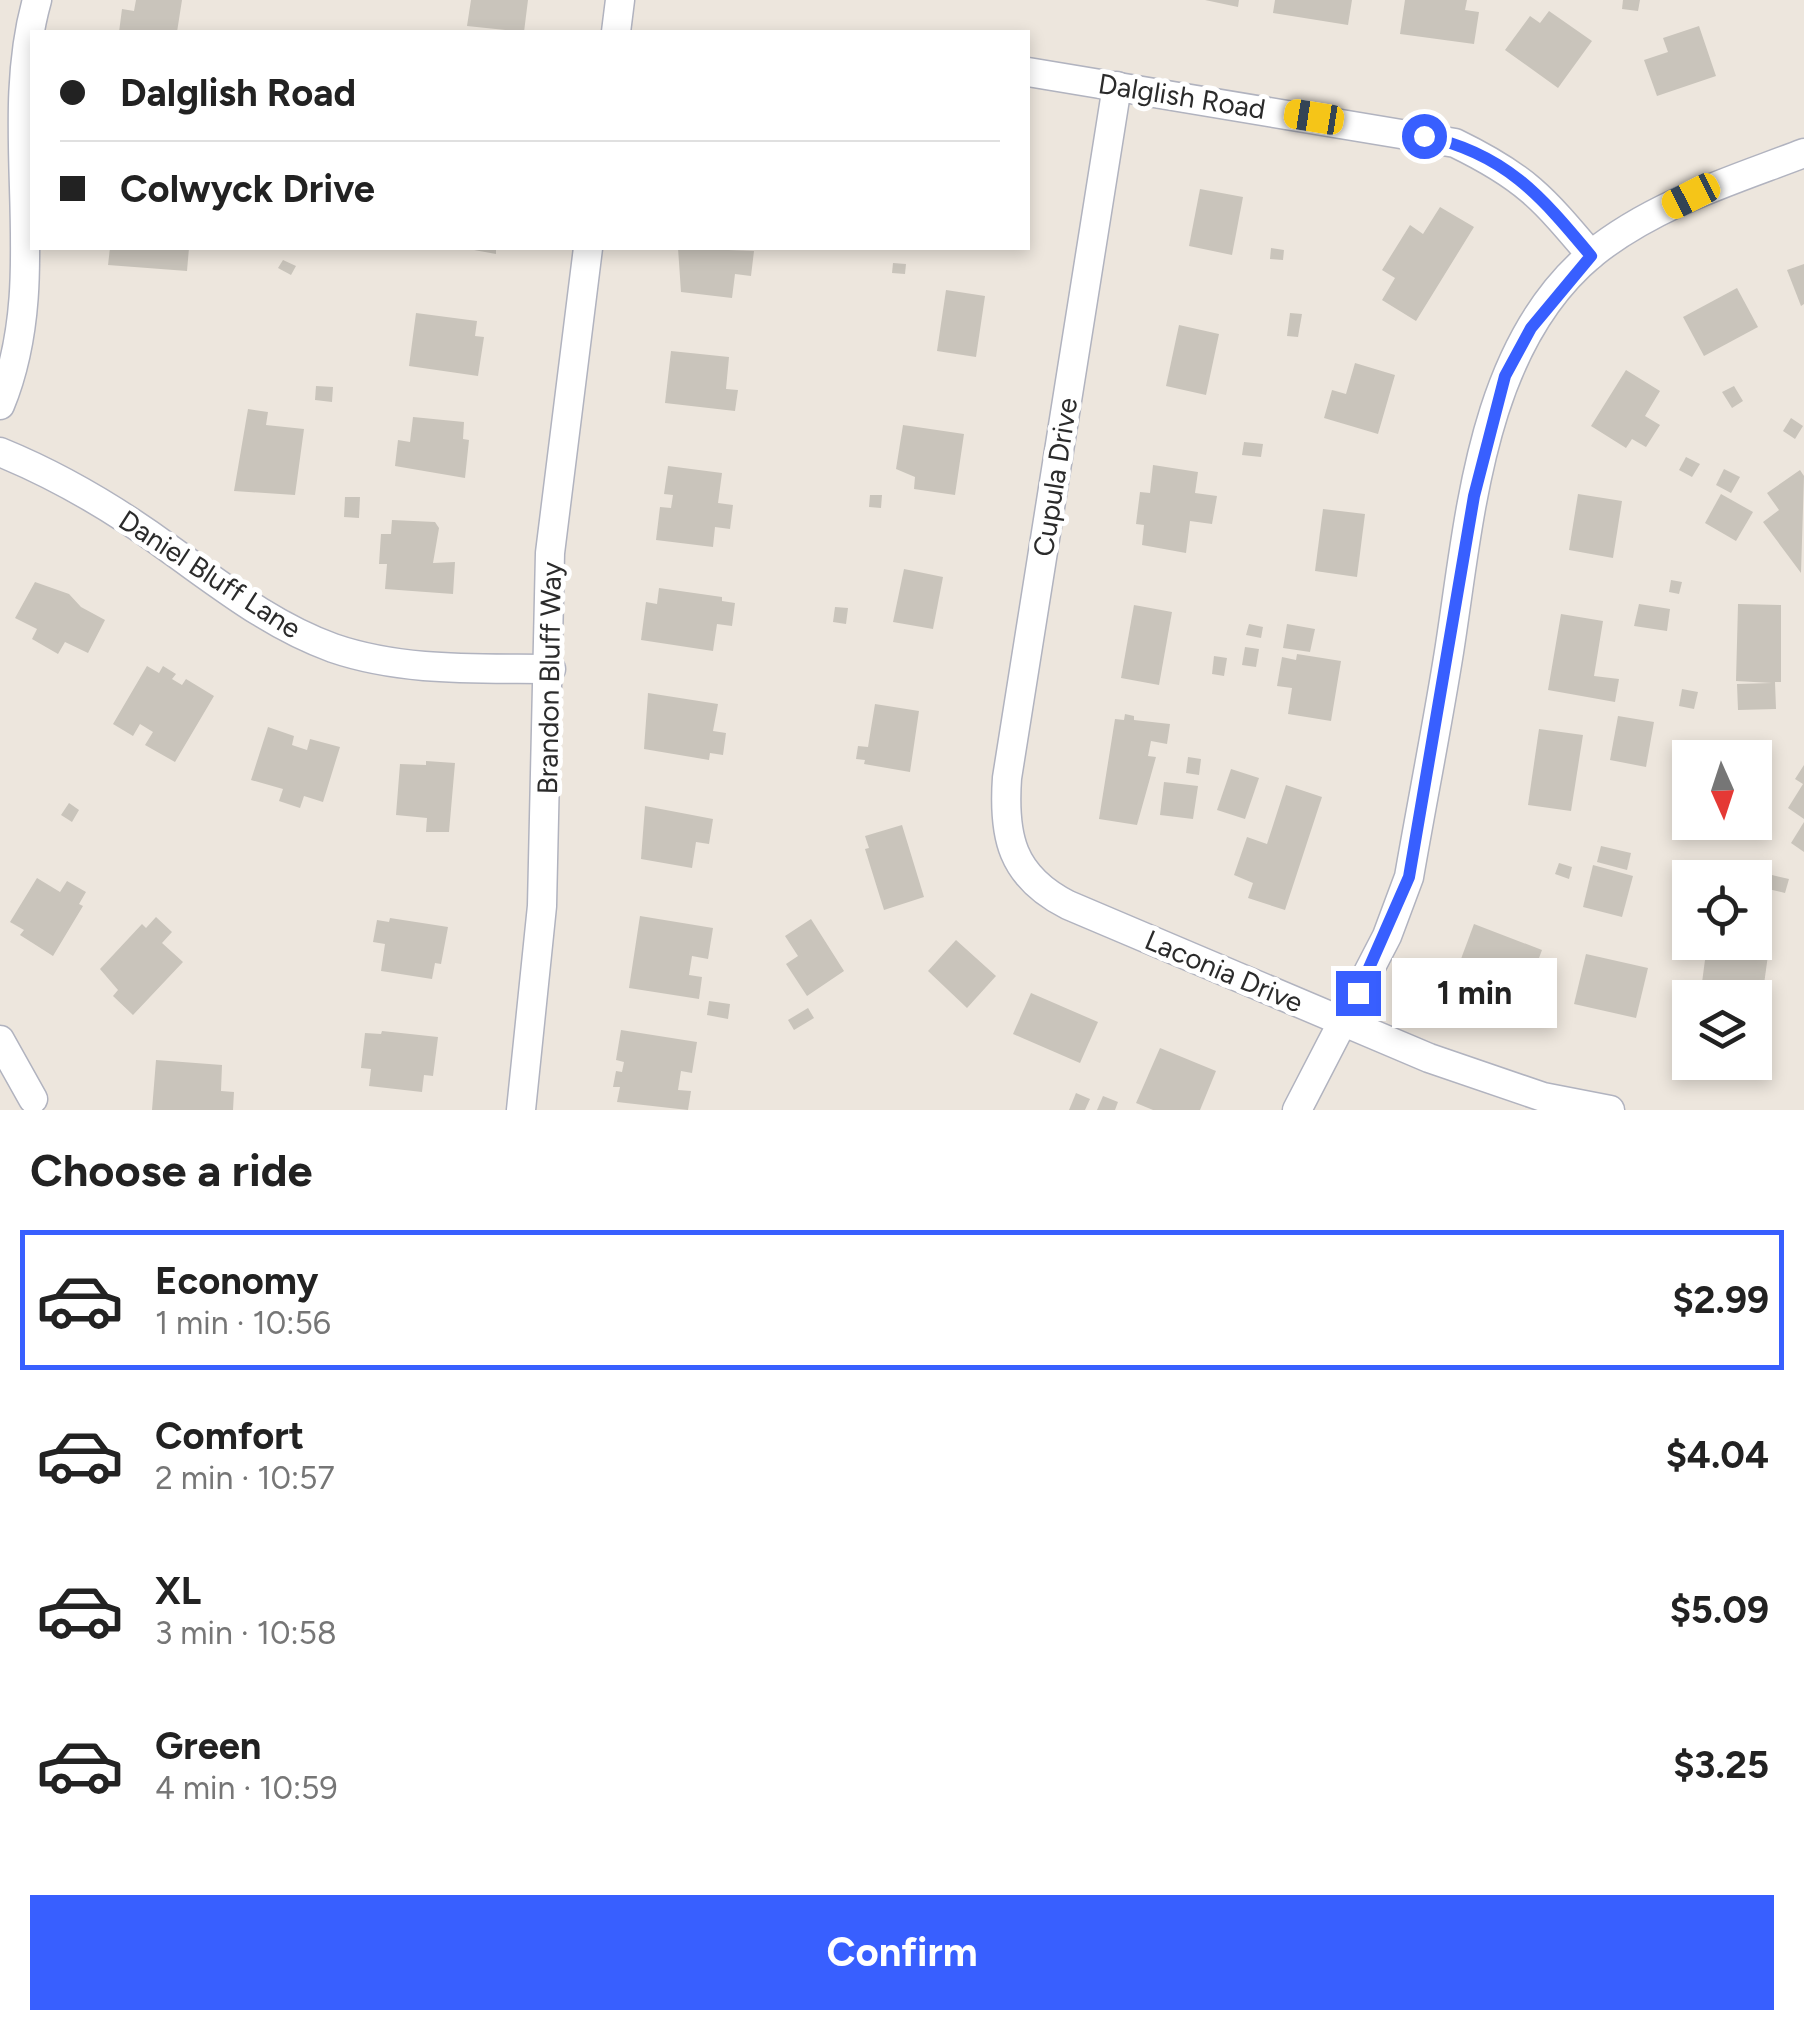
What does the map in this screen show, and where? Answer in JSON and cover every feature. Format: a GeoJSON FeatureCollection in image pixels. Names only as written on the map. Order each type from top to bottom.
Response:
{"type":"FeatureCollection","features":[{"type":"Feature","properties":{"kind":"street"},"geometry":{"type":"LineString","coordinates":[[31,30],[37,0]]}},
{"type":"Feature","properties":{"kind":"street"},"geometry":{"type":"LineString","coordinates":[[616,30],[620,0]]}},
{"type":"Feature","properties":{"kind":"street"},"geometry":{"type":"LineString","coordinates":[[0,405],[14,356],[23,293],[22,81],[30,38]]}},
{"type":"Feature","properties":{"kind":"street","name":"Dalglish Road"},"geometry":{"type":"LineString","coordinates":[[1030,72],[1456,143],[1511,170],[1542,196],[1591,256]]}},
{"type":"Feature","properties":{"kind":"street","name":"Cupula Drive"},"geometry":{"type":"LineString","coordinates":[[1021,865],[1004,820],[1007,778],[1117,86]]}},
{"type":"Feature","properties":{"kind":"street"},"geometry":{"type":"LineString","coordinates":[[1297,1110],[1386,936],[1409,877],[1474,496],[1505,376],[1531,328],[1591,256],[1691,196],[1804,153]]}},
{"type":"Feature","properties":{"kind":"street","name":"Brandon Bluff Way"},"geometry":{"type":"LineString","coordinates":[[521,1110],[542,906],[552,534],[588,250]]}},
{"type":"Feature","properties":{"kind":"street","name":"Daniel Bluff Lane"},"geometry":{"type":"LineString","coordinates":[[0,452],[105,506],[238,599],[299,634],[349,652],[417,666],[551,669]]}},
{"type":"Feature","properties":{"kind":"street","name":"Laconia Drive"},"geometry":{"type":"LineString","coordinates":[[1021,865],[1050,896],[1344,1021],[1490,1080],[1610,1110]]}},
{"type":"Feature","properties":{"kind":"street"},"geometry":{"type":"LineString","coordinates":[[0,1040],[34,1099]]}},
{"type":"Feature","properties":{"kind":"building"},"geometry":{"type":"Polygon","coordinates":[[[136,0],[182,0],[177,30],[119,30],[122,9],[134,11],[136,0]]]}},
{"type":"Feature","properties":{"kind":"building"},"geometry":{"type":"Polygon","coordinates":[[[471,0],[528,0],[524,30],[467,26],[471,0]]]}},
{"type":"Feature","properties":{"kind":"building"},"geometry":{"type":"Polygon","coordinates":[[[1205,0],[1239,0],[1238,7],[1205,0]]]}},
{"type":"Feature","properties":{"kind":"building"},"geometry":{"type":"Polygon","coordinates":[[[1275,0],[1352,0],[1348,25],[1273,13],[1275,0]]]}},
{"type":"Feature","properties":{"kind":"building"},"geometry":{"type":"Polygon","coordinates":[[[1405,0],[1467,0],[1465,10],[1479,12],[1474,44],[1400,34],[1405,0]]]}},
{"type":"Feature","properties":{"kind":"building"},"geometry":{"type":"Polygon","coordinates":[[[1623,0],[1640,0],[1638,11],[1622,9],[1623,0]]]}},
{"type":"Feature","properties":{"kind":"building"},"geometry":{"type":"Polygon","coordinates":[[[1549,11],[1592,41],[1558,88],[1505,50],[1530,16],[1540,23],[1549,11]]]}},
{"type":"Feature","properties":{"kind":"building"},"geometry":{"type":"Polygon","coordinates":[[[1699,26],[1716,76],[1657,96],[1644,60],[1668,52],[1663,38],[1699,26]]]}},
{"type":"Feature","properties":{"kind":"building"},"geometry":{"type":"Polygon","coordinates":[[[1200,189],[1243,197],[1232,255],[1189,246],[1200,189]]]}},
{"type":"Feature","properties":{"kind":"building"},"geometry":{"type":"Polygon","coordinates":[[[1440,207],[1474,227],[1416,321],[1382,300],[1395,278],[1382,270],[1410,225],[1423,234],[1440,207]]]}},
{"type":"Feature","properties":{"kind":"building"},"geometry":{"type":"Polygon","coordinates":[[[1271,248],[1284,250],[1283,260],[1270,259],[1271,248]]]}},
{"type":"Feature","properties":{"kind":"building"},"geometry":{"type":"Polygon","coordinates":[[[110,250],[189,250],[187,271],[108,265],[110,250]]]}},
{"type":"Feature","properties":{"kind":"building"},"geometry":{"type":"Polygon","coordinates":[[[678,250],[754,251],[751,276],[735,274],[732,298],[681,292],[678,250]]]}},
{"type":"Feature","properties":{"kind":"building"},"geometry":{"type":"Polygon","coordinates":[[[283,260],[296,266],[291,275],[278,268],[283,260]]]}},
{"type":"Feature","properties":{"kind":"building"},"geometry":{"type":"Polygon","coordinates":[[[893,263],[906,264],[905,274],[892,273],[893,263]]]}},
{"type":"Feature","properties":{"kind":"building"},"geometry":{"type":"Polygon","coordinates":[[[1804,264],[1804,304],[1801,306],[1787,270],[1804,264]]]}},
{"type":"Feature","properties":{"kind":"building"},"geometry":{"type":"Polygon","coordinates":[[[1737,288],[1758,327],[1704,356],[1683,317],[1737,288]]]}},
{"type":"Feature","properties":{"kind":"building"},"geometry":{"type":"Polygon","coordinates":[[[946,290],[985,296],[976,357],[937,351],[946,290]]]}},
{"type":"Feature","properties":{"kind":"building"},"geometry":{"type":"Polygon","coordinates":[[[416,313],[477,321],[475,336],[484,337],[478,376],[409,366],[416,313]]]}},
{"type":"Feature","properties":{"kind":"building"},"geometry":{"type":"Polygon","coordinates":[[[1290,313],[1302,314],[1298,337],[1287,336],[1290,313]]]}},
{"type":"Feature","properties":{"kind":"building"},"geometry":{"type":"Polygon","coordinates":[[[1179,325],[1219,334],[1206,395],[1166,386],[1179,325]]]}},
{"type":"Feature","properties":{"kind":"building"},"geometry":{"type":"Polygon","coordinates":[[[671,351],[729,357],[726,389],[738,390],[735,411],[665,403],[671,351]]]}},
{"type":"Feature","properties":{"kind":"building"},"geometry":{"type":"Polygon","coordinates":[[[1355,363],[1395,375],[1378,434],[1324,418],[1332,390],[1346,394],[1355,363]]]}},
{"type":"Feature","properties":{"kind":"building"},"geometry":{"type":"Polygon","coordinates":[[[1626,370],[1660,391],[1645,416],[1660,425],[1646,447],[1632,439],[1626,448],[1591,426],[1626,370]]]}},
{"type":"Feature","properties":{"kind":"building"},"geometry":{"type":"Polygon","coordinates":[[[316,386],[333,387],[332,402],[315,400],[316,386]]]}},
{"type":"Feature","properties":{"kind":"building"},"geometry":{"type":"Polygon","coordinates":[[[1734,386],[1743,401],[1732,408],[1722,392],[1734,386]]]}},
{"type":"Feature","properties":{"kind":"building"},"geometry":{"type":"Polygon","coordinates":[[[248,409],[268,412],[266,425],[304,429],[295,495],[234,491],[248,409]]]}},
{"type":"Feature","properties":{"kind":"building"},"geometry":{"type":"Polygon","coordinates":[[[413,417],[464,422],[463,439],[469,440],[465,478],[395,466],[398,440],[410,442],[413,417]]]}},
{"type":"Feature","properties":{"kind":"building"},"geometry":{"type":"Polygon","coordinates":[[[1791,418],[1803,426],[1795,439],[1783,431],[1791,418]]]}},
{"type":"Feature","properties":{"kind":"building"},"geometry":{"type":"Polygon","coordinates":[[[903,425],[964,434],[955,495],[914,489],[915,477],[896,469],[903,425]]]}},
{"type":"Feature","properties":{"kind":"building"},"geometry":{"type":"Polygon","coordinates":[[[1244,442],[1263,444],[1261,457],[1242,455],[1244,442]]]}},
{"type":"Feature","properties":{"kind":"building"},"geometry":{"type":"Polygon","coordinates":[[[1686,457],[1700,464],[1692,477],[1679,470],[1686,457]]]}},
{"type":"Feature","properties":{"kind":"building"},"geometry":{"type":"Polygon","coordinates":[[[1153,465],[1198,472],[1195,493],[1217,496],[1212,524],[1190,521],[1186,553],[1142,545],[1144,525],[1136,524],[1140,492],[1150,493],[1153,465]]]}},
{"type":"Feature","properties":{"kind":"building"},"geometry":{"type":"Polygon","coordinates":[[[668,466],[722,473],[718,503],[733,505],[730,529],[715,527],[713,547],[656,540],[660,507],[671,508],[673,495],[664,494],[668,466]]]}},
{"type":"Feature","properties":{"kind":"building"},"geometry":{"type":"Polygon","coordinates":[[[1724,469],[1740,477],[1731,493],[1716,485],[1724,469]]]}},
{"type":"Feature","properties":{"kind":"building"},"geometry":{"type":"Polygon","coordinates":[[[1800,470],[1804,476],[1801,573],[1763,522],[1779,510],[1767,493],[1800,470]]]}},
{"type":"Feature","properties":{"kind":"building"},"geometry":{"type":"Polygon","coordinates":[[[1578,494],[1622,501],[1613,558],[1569,550],[1578,494]]]}},
{"type":"Feature","properties":{"kind":"building"},"geometry":{"type":"Polygon","coordinates":[[[1721,494],[1753,512],[1736,541],[1705,523],[1721,494]]]}},
{"type":"Feature","properties":{"kind":"building"},"geometry":{"type":"Polygon","coordinates":[[[870,495],[882,495],[881,508],[869,507],[870,495]]]}},
{"type":"Feature","properties":{"kind":"building"},"geometry":{"type":"Polygon","coordinates":[[[345,497],[360,497],[359,518],[344,517],[345,497]]]}},
{"type":"Feature","properties":{"kind":"building"},"geometry":{"type":"Polygon","coordinates":[[[1323,509],[1365,514],[1357,577],[1315,571],[1323,509]]]}},
{"type":"Feature","properties":{"kind":"building"},"geometry":{"type":"Polygon","coordinates":[[[392,520],[435,522],[439,528],[433,563],[455,562],[453,594],[385,589],[387,564],[379,564],[381,534],[391,534],[392,520]]]}},
{"type":"Feature","properties":{"kind":"building"},"geometry":{"type":"Polygon","coordinates":[[[904,569],[943,577],[933,629],[893,622],[904,569]]]}},
{"type":"Feature","properties":{"kind":"building"},"geometry":{"type":"Polygon","coordinates":[[[1671,580],[1682,582],[1679,594],[1669,592],[1671,580]]]}},
{"type":"Feature","properties":{"kind":"building"},"geometry":{"type":"Polygon","coordinates":[[[35,582],[69,594],[81,607],[105,620],[88,653],[65,642],[58,654],[32,639],[37,629],[15,618],[35,582]]]}},
{"type":"Feature","properties":{"kind":"building"},"geometry":{"type":"Polygon","coordinates":[[[659,588],[722,597],[722,601],[735,603],[732,626],[717,624],[713,651],[641,640],[646,602],[657,604],[659,588]]]}},
{"type":"Feature","properties":{"kind":"building"},"geometry":{"type":"Polygon","coordinates":[[[1639,604],[1670,609],[1667,631],[1634,626],[1639,604]]]}},
{"type":"Feature","properties":{"kind":"building"},"geometry":{"type":"Polygon","coordinates":[[[1738,604],[1781,605],[1781,682],[1775,682],[1776,709],[1738,710],[1737,684],[1772,683],[1736,681],[1738,604]]]}},
{"type":"Feature","properties":{"kind":"building"},"geometry":{"type":"Polygon","coordinates":[[[1134,605],[1172,612],[1159,685],[1121,678],[1134,605]]]}},
{"type":"Feature","properties":{"kind":"building"},"geometry":{"type":"Polygon","coordinates":[[[835,607],[848,608],[846,624],[833,622],[835,607]]]}},
{"type":"Feature","properties":{"kind":"building"},"geometry":{"type":"Polygon","coordinates":[[[1561,614],[1603,621],[1594,676],[1619,679],[1615,702],[1548,690],[1561,614]]]}},
{"type":"Feature","properties":{"kind":"building"},"geometry":{"type":"Polygon","coordinates":[[[1249,624],[1263,627],[1261,638],[1246,635],[1249,624]]]}},
{"type":"Feature","properties":{"kind":"building"},"geometry":{"type":"Polygon","coordinates":[[[1287,624],[1315,629],[1310,652],[1283,648],[1287,624]]]}},
{"type":"Feature","properties":{"kind":"building"},"geometry":{"type":"Polygon","coordinates":[[[1245,647],[1259,649],[1256,667],[1242,665],[1245,647]]]}},
{"type":"Feature","properties":{"kind":"building"},"geometry":{"type":"Polygon","coordinates":[[[1297,654],[1341,661],[1331,721],[1288,714],[1292,688],[1277,686],[1282,657],[1296,660],[1297,654]]]}},
{"type":"Feature","properties":{"kind":"building"},"geometry":{"type":"Polygon","coordinates":[[[1214,656],[1227,658],[1224,676],[1212,674],[1214,656]]]}},
{"type":"Feature","properties":{"kind":"building"},"geometry":{"type":"Polygon","coordinates":[[[147,666],[159,673],[163,666],[176,674],[172,679],[182,685],[186,679],[214,696],[175,762],[145,745],[153,732],[140,724],[133,736],[113,724],[147,666]]]}},
{"type":"Feature","properties":{"kind":"building"},"geometry":{"type":"Polygon","coordinates":[[[1682,689],[1698,692],[1694,709],[1679,706],[1682,689]]]}},
{"type":"Feature","properties":{"kind":"building"},"geometry":{"type":"Polygon","coordinates":[[[648,693],[718,704],[713,731],[726,733],[723,755],[710,753],[709,760],[644,749],[648,693]]]}},
{"type":"Feature","properties":{"kind":"building"},"geometry":{"type":"Polygon","coordinates":[[[875,704],[919,711],[910,772],[856,759],[858,746],[868,747],[875,704]]]}},
{"type":"Feature","properties":{"kind":"building"},"geometry":{"type":"Polygon","coordinates":[[[1125,714],[1134,716],[1134,720],[1170,724],[1167,744],[1151,741],[1148,756],[1156,757],[1137,825],[1099,819],[1115,719],[1124,720],[1125,714]]]}},
{"type":"Feature","properties":{"kind":"building"},"geometry":{"type":"Polygon","coordinates":[[[1618,716],[1654,722],[1646,767],[1610,760],[1618,716]]]}},
{"type":"Feature","properties":{"kind":"building"},"geometry":{"type":"Polygon","coordinates":[[[268,727],[294,736],[292,745],[307,750],[310,739],[340,747],[323,802],[304,796],[300,808],[279,801],[283,789],[251,780],[268,727]]]}},
{"type":"Feature","properties":{"kind":"building"},"geometry":{"type":"Polygon","coordinates":[[[1539,729],[1583,735],[1571,811],[1528,805],[1539,729]]]}},
{"type":"Feature","properties":{"kind":"building"},"geometry":{"type":"Polygon","coordinates":[[[1188,757],[1201,759],[1199,775],[1186,773],[1188,757]]]}},
{"type":"Feature","properties":{"kind":"building"},"geometry":{"type":"Polygon","coordinates":[[[426,761],[455,763],[449,832],[426,832],[427,818],[396,815],[400,764],[426,765],[426,761]]]}},
{"type":"Feature","properties":{"kind":"building"},"geometry":{"type":"Polygon","coordinates":[[[1804,765],[1804,819],[1788,808],[1803,784],[1795,779],[1804,765]]]}},
{"type":"Feature","properties":{"kind":"building"},"geometry":{"type":"Polygon","coordinates":[[[1231,769],[1259,778],[1245,819],[1217,810],[1231,769]]]}},
{"type":"Feature","properties":{"kind":"building"},"geometry":{"type":"Polygon","coordinates":[[[1164,782],[1198,786],[1193,819],[1160,815],[1164,782]]]}},
{"type":"Feature","properties":{"kind":"building"},"geometry":{"type":"Polygon","coordinates":[[[1286,785],[1322,797],[1285,910],[1248,898],[1253,883],[1234,875],[1247,837],[1267,844],[1286,785]]]}},
{"type":"Feature","properties":{"kind":"building"},"geometry":{"type":"Polygon","coordinates":[[[69,803],[79,810],[72,822],[61,815],[69,803]]]}},
{"type":"Feature","properties":{"kind":"building"},"geometry":{"type":"Polygon","coordinates":[[[645,806],[713,819],[709,844],[696,842],[692,868],[641,859],[645,806]]]}},
{"type":"Feature","properties":{"kind":"building"},"geometry":{"type":"Polygon","coordinates":[[[1804,822],[1804,852],[1791,843],[1804,822]]]}},
{"type":"Feature","properties":{"kind":"building"},"geometry":{"type":"Polygon","coordinates":[[[902,825],[924,897],[884,910],[865,849],[869,848],[865,836],[902,825]]]}},
{"type":"Feature","properties":{"kind":"building"},"geometry":{"type":"Polygon","coordinates":[[[1601,846],[1631,853],[1627,870],[1597,862],[1601,846]]]}},
{"type":"Feature","properties":{"kind":"building"},"geometry":{"type":"Polygon","coordinates":[[[1559,863],[1572,867],[1569,879],[1555,874],[1559,863]]]}},
{"type":"Feature","properties":{"kind":"building"},"geometry":{"type":"Polygon","coordinates":[[[1593,865],[1633,876],[1622,917],[1583,907],[1593,865]]]}},
{"type":"Feature","properties":{"kind":"building"},"geometry":{"type":"Polygon","coordinates":[[[1772,875],[1789,879],[1785,893],[1772,890],[1772,875]]]}},
{"type":"Feature","properties":{"kind":"building"},"geometry":{"type":"Polygon","coordinates":[[[37,878],[60,892],[67,881],[86,892],[79,904],[83,906],[53,956],[20,935],[24,930],[10,922],[37,878]]]}},
{"type":"Feature","properties":{"kind":"building"},"geometry":{"type":"Polygon","coordinates":[[[640,916],[713,928],[708,959],[692,956],[689,975],[702,977],[699,999],[629,988],[640,916]]]}},
{"type":"Feature","properties":{"kind":"building"},"geometry":{"type":"Polygon","coordinates":[[[156,917],[172,932],[162,943],[183,962],[133,1015],[113,996],[118,990],[100,969],[142,924],[146,928],[156,917]]]}},
{"type":"Feature","properties":{"kind":"building"},"geometry":{"type":"Polygon","coordinates":[[[390,918],[448,927],[441,964],[435,963],[432,979],[381,971],[385,944],[373,942],[377,920],[389,922],[390,918]]]}},
{"type":"Feature","properties":{"kind":"building"},"geometry":{"type":"Polygon","coordinates":[[[811,919],[844,971],[807,996],[786,964],[798,956],[785,936],[811,919]]]}},
{"type":"Feature","properties":{"kind":"building"},"geometry":{"type":"Polygon","coordinates":[[[1474,924],[1542,950],[1526,993],[1458,967],[1474,924]]]}},
{"type":"Feature","properties":{"kind":"building"},"geometry":{"type":"Polygon","coordinates":[[[956,940],[996,976],[967,1008],[928,971],[956,940]]]}},
{"type":"Feature","properties":{"kind":"building"},"geometry":{"type":"Polygon","coordinates":[[[1586,954],[1648,968],[1636,1018],[1574,1004],[1586,954]]]}},
{"type":"Feature","properties":{"kind":"building"},"geometry":{"type":"Polygon","coordinates":[[[1705,960],[1767,960],[1765,980],[1702,980],[1705,960]]]}},
{"type":"Feature","properties":{"kind":"building"},"geometry":{"type":"Polygon","coordinates":[[[1031,993],[1098,1022],[1080,1063],[1013,1034],[1031,993]]]}},
{"type":"Feature","properties":{"kind":"building"},"geometry":{"type":"Polygon","coordinates":[[[709,1001],[730,1004],[728,1019],[707,1015],[709,1001]]]}},
{"type":"Feature","properties":{"kind":"building"},"geometry":{"type":"Polygon","coordinates":[[[808,1008],[814,1018],[794,1030],[788,1020],[808,1008]]]}},
{"type":"Feature","properties":{"kind":"building"},"geometry":{"type":"Polygon","coordinates":[[[621,1030],[697,1042],[692,1073],[681,1071],[678,1090],[691,1091],[688,1110],[617,1102],[620,1087],[613,1087],[616,1071],[622,1072],[624,1062],[616,1060],[621,1030]]]}},
{"type":"Feature","properties":{"kind":"building"},"geometry":{"type":"Polygon","coordinates":[[[365,1033],[438,1037],[433,1076],[424,1075],[422,1092],[369,1086],[371,1069],[361,1068],[365,1033]]]}},
{"type":"Feature","properties":{"kind":"building"},"geometry":{"type":"Polygon","coordinates":[[[1160,1048],[1216,1071],[1200,1110],[1153,1110],[1136,1103],[1160,1048]]]}},
{"type":"Feature","properties":{"kind":"building"},"geometry":{"type":"Polygon","coordinates":[[[156,1060],[222,1065],[221,1091],[234,1092],[233,1110],[152,1110],[156,1060]]]}},
{"type":"Feature","properties":{"kind":"building"},"geometry":{"type":"Polygon","coordinates":[[[1076,1093],[1090,1099],[1085,1110],[1069,1110],[1076,1093]]]}},
{"type":"Feature","properties":{"kind":"building"},"geometry":{"type":"Polygon","coordinates":[[[1103,1096],[1118,1102],[1115,1110],[1097,1110],[1103,1096]]]}},
{"type":"Feature","properties":{"kind":"route"},"geometry":{"type":"LineString","coordinates":[[1358,993],[1409,877],[1474,496],[1484,444],[1505,376],[1531,328],[1591,256],[1542,196],[1511,170],[1456,143],[1424,136]]}}]}
